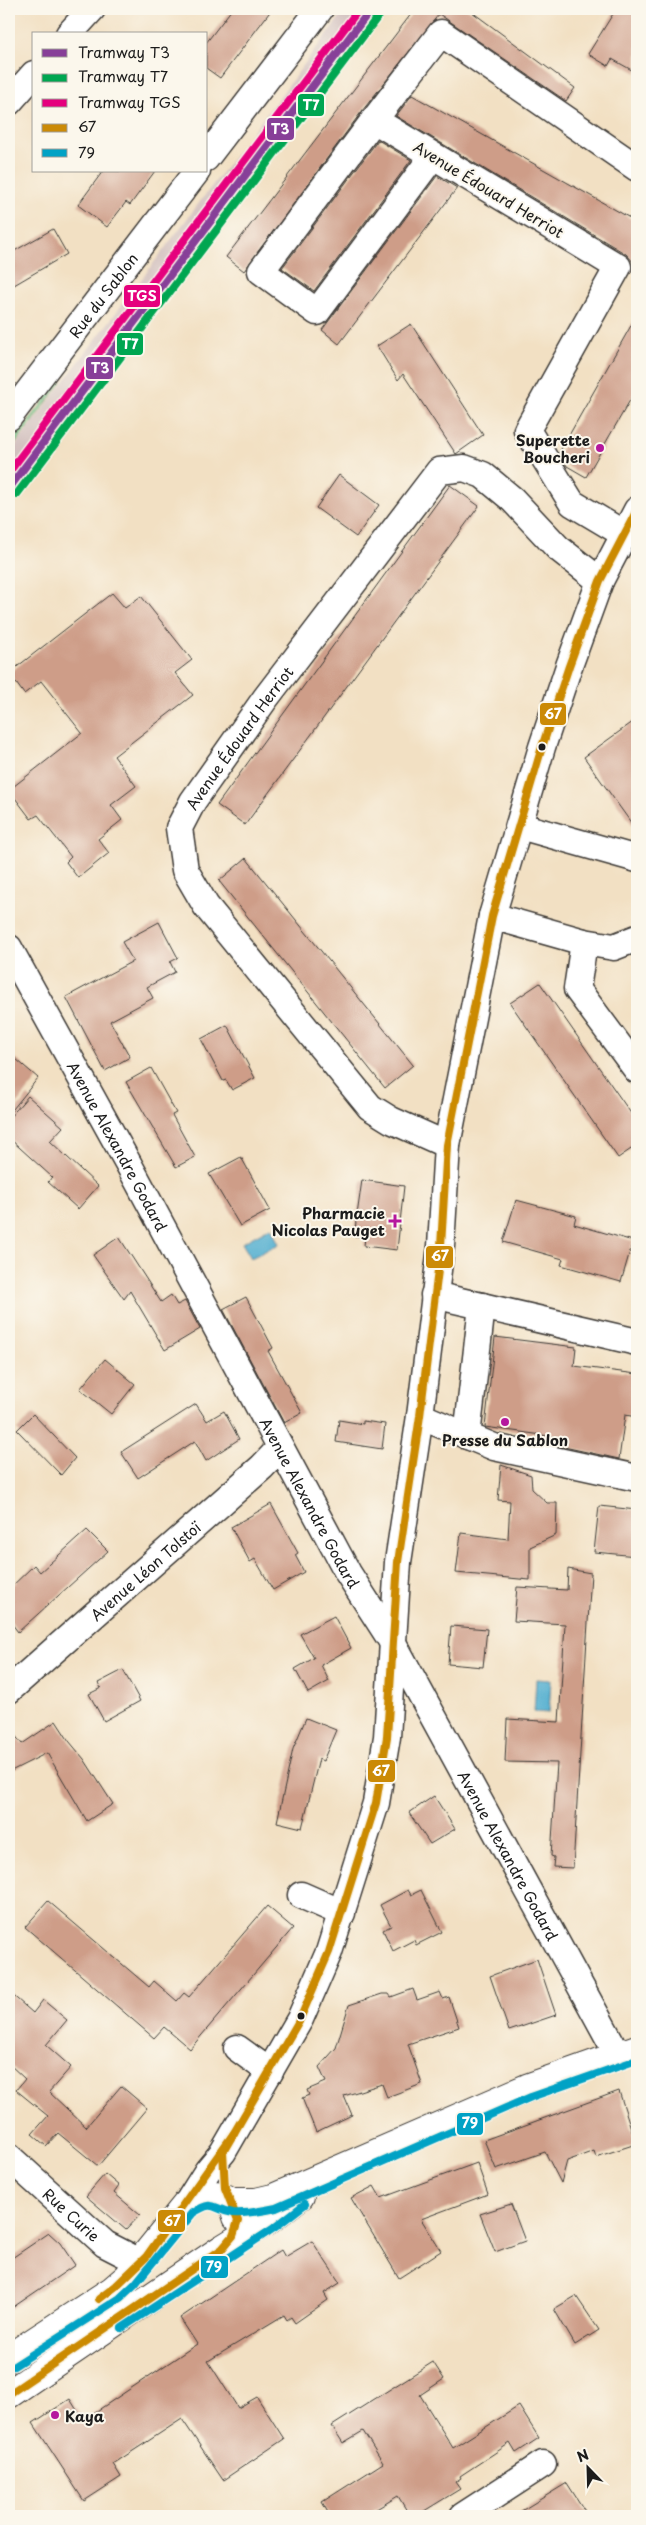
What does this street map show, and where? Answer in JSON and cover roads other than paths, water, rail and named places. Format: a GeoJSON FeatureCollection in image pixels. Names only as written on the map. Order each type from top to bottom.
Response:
{"type":"FeatureCollection","features":[{"type":"Feature","properties":{"kind":"main road"},"geometry":{"type":"LineString","coordinates":[[229,2202],[256,2202],[274,2198],[323,2179],[429,2129],[558,2076],[628,2052]]}},
{"type":"Feature","properties":{"kind":"main road"},"geometry":{"type":"LineString","coordinates":[[9,2394],[222,2249],[269,2220],[323,2179]]}},
{"type":"Feature","properties":{"kind":"main road"},"geometry":{"type":"LineString","coordinates":[[9,2358],[113,2290],[140,2262],[186,2205],[198,2197],[208,2194],[220,2197],[229,2202],[235,2210],[238,2223],[233,2236],[222,2249]]}},
{"type":"Feature","properties":{"kind":"street"},"geometry":{"type":"LineString","coordinates":[[71,32],[92,9]]}},
{"type":"Feature","properties":{"kind":"street","name":"Rue du Sablon"},"geometry":{"type":"LineString","coordinates":[[208,155],[320,9]]}},
{"type":"Feature","properties":{"kind":"street"},"geometry":{"type":"LineString","coordinates":[[433,156],[317,312],[261,271],[441,33],[637,168]]}},
{"type":"Feature","properties":{"kind":"street"},"geometry":{"type":"LineString","coordinates":[[9,102],[32,76]]}},
{"type":"Feature","properties":{"kind":"street","name":"Avenue Édouard Herriot"},"geometry":{"type":"LineString","coordinates":[[374,120],[618,267],[527,430],[572,504],[624,534]]}},
{"type":"Feature","properties":{"kind":"street","name":"Rue du Sablon"},"geometry":{"type":"LineString","coordinates":[[9,417],[195,172]]}},
{"type":"Feature","properties":{"kind":"street","name":"Avenue Édouard Herriot"},"geometry":{"type":"LineString","coordinates":[[447,1145],[391,1120],[370,1107],[206,906],[185,870],[179,828],[193,801],[265,699],[439,471],[464,468],[483,475],[512,499],[558,548],[600,581]]}},
{"type":"Feature","properties":{"kind":"street"},"geometry":{"type":"LineString","coordinates":[[186,2205],[208,2170],[223,2152],[300,2019],[329,1952],[376,1803],[387,1737],[398,1562],[420,1416],[441,1246],[447,1145],[492,916],[542,747],[600,581],[637,510]]}},
{"type":"Feature","properties":{"kind":"street"},"geometry":{"type":"LineString","coordinates":[[520,826],[637,859]]}},
{"type":"Feature","properties":{"kind":"street"},"geometry":{"type":"LineString","coordinates":[[492,916],[584,942],[614,947],[637,938]]}},
{"type":"Feature","properties":{"kind":"street"},"geometry":{"type":"LineString","coordinates":[[584,942],[577,989],[637,1070]]}},
{"type":"Feature","properties":{"kind":"street","name":"Avenue Alexandre Godard"},"geometry":{"type":"LineString","coordinates":[[9,948],[128,1163],[348,1573],[393,1643],[628,2052]]}},
{"type":"Feature","properties":{"kind":"street"},"geometry":{"type":"LineString","coordinates":[[434,1295],[637,1342]]}},
{"type":"Feature","properties":{"kind":"street"},"geometry":{"type":"LineString","coordinates":[[467,1436],[482,1306]]}},
{"type":"Feature","properties":{"kind":"street"},"geometry":{"type":"LineString","coordinates":[[420,1416],[494,1447],[637,1478]]}},
{"type":"Feature","properties":{"kind":"street","name":"Avenue Léon Tolstoï"},"geometry":{"type":"LineString","coordinates":[[9,1690],[262,1467],[280,1448]]}},
{"type":"Feature","properties":{"kind":"street"},"geometry":{"type":"LineString","coordinates":[[301,1895],[342,1913]]}},
{"type":"Feature","properties":{"kind":"street"},"geometry":{"type":"LineString","coordinates":[[237,2048],[270,2072]]}},
{"type":"Feature","properties":{"kind":"street"},"geometry":{"type":"LineString","coordinates":[[223,2152],[222,2171],[229,2202]]}},
{"type":"Feature","properties":{"kind":"street","name":"Rue Curie"},"geometry":{"type":"LineString","coordinates":[[9,2157],[105,2244],[140,2262]]}},
{"type":"Feature","properties":{"kind":"street"},"geometry":{"type":"LineString","coordinates":[[463,2516],[543,2464]]}},
{"type":"Feature","properties":{"kind":"water"},"geometry":{"type":"Polygon","coordinates":[[[271,1227],[279,1244],[251,1258],[242,1243],[271,1227]]]}},
{"type":"Feature","properties":{"kind":"water"},"geometry":{"type":"Polygon","coordinates":[[[536,1679],[551,1680],[549,1713],[534,1712],[536,1679]]]}},
{"type":"Feature","properties":{"kind":"tram line","name":"TGS"},"geometry":{"type":"LineString","coordinates":[[9,472],[359,9]]}},
{"type":"Feature","properties":{"kind":"tram line","name":"T3"},"geometry":{"type":"LineString","coordinates":[[9,488],[371,9]]}},
{"type":"Feature","properties":{"kind":"tram line","name":"T7"},"geometry":{"type":"LineString","coordinates":[[17,494],[379,15]]}},
{"type":"Feature","properties":{"kind":"place","name":"Superette Boucheri"},"geometry":{"type":"Point","coordinates":[600,448]}},
{"type":"Feature","properties":{"kind":"place","name":"Pharmacie Nicolas Pauget"},"geometry":{"type":"Point","coordinates":[395,1221]}},
{"type":"Feature","properties":{"kind":"place","name":"Presse du Sablon"},"geometry":{"type":"Point","coordinates":[505,1422]}},
{"type":"Feature","properties":{"kind":"place","name":"Kaya"},"geometry":{"type":"Point","coordinates":[55,2415]}}]}
